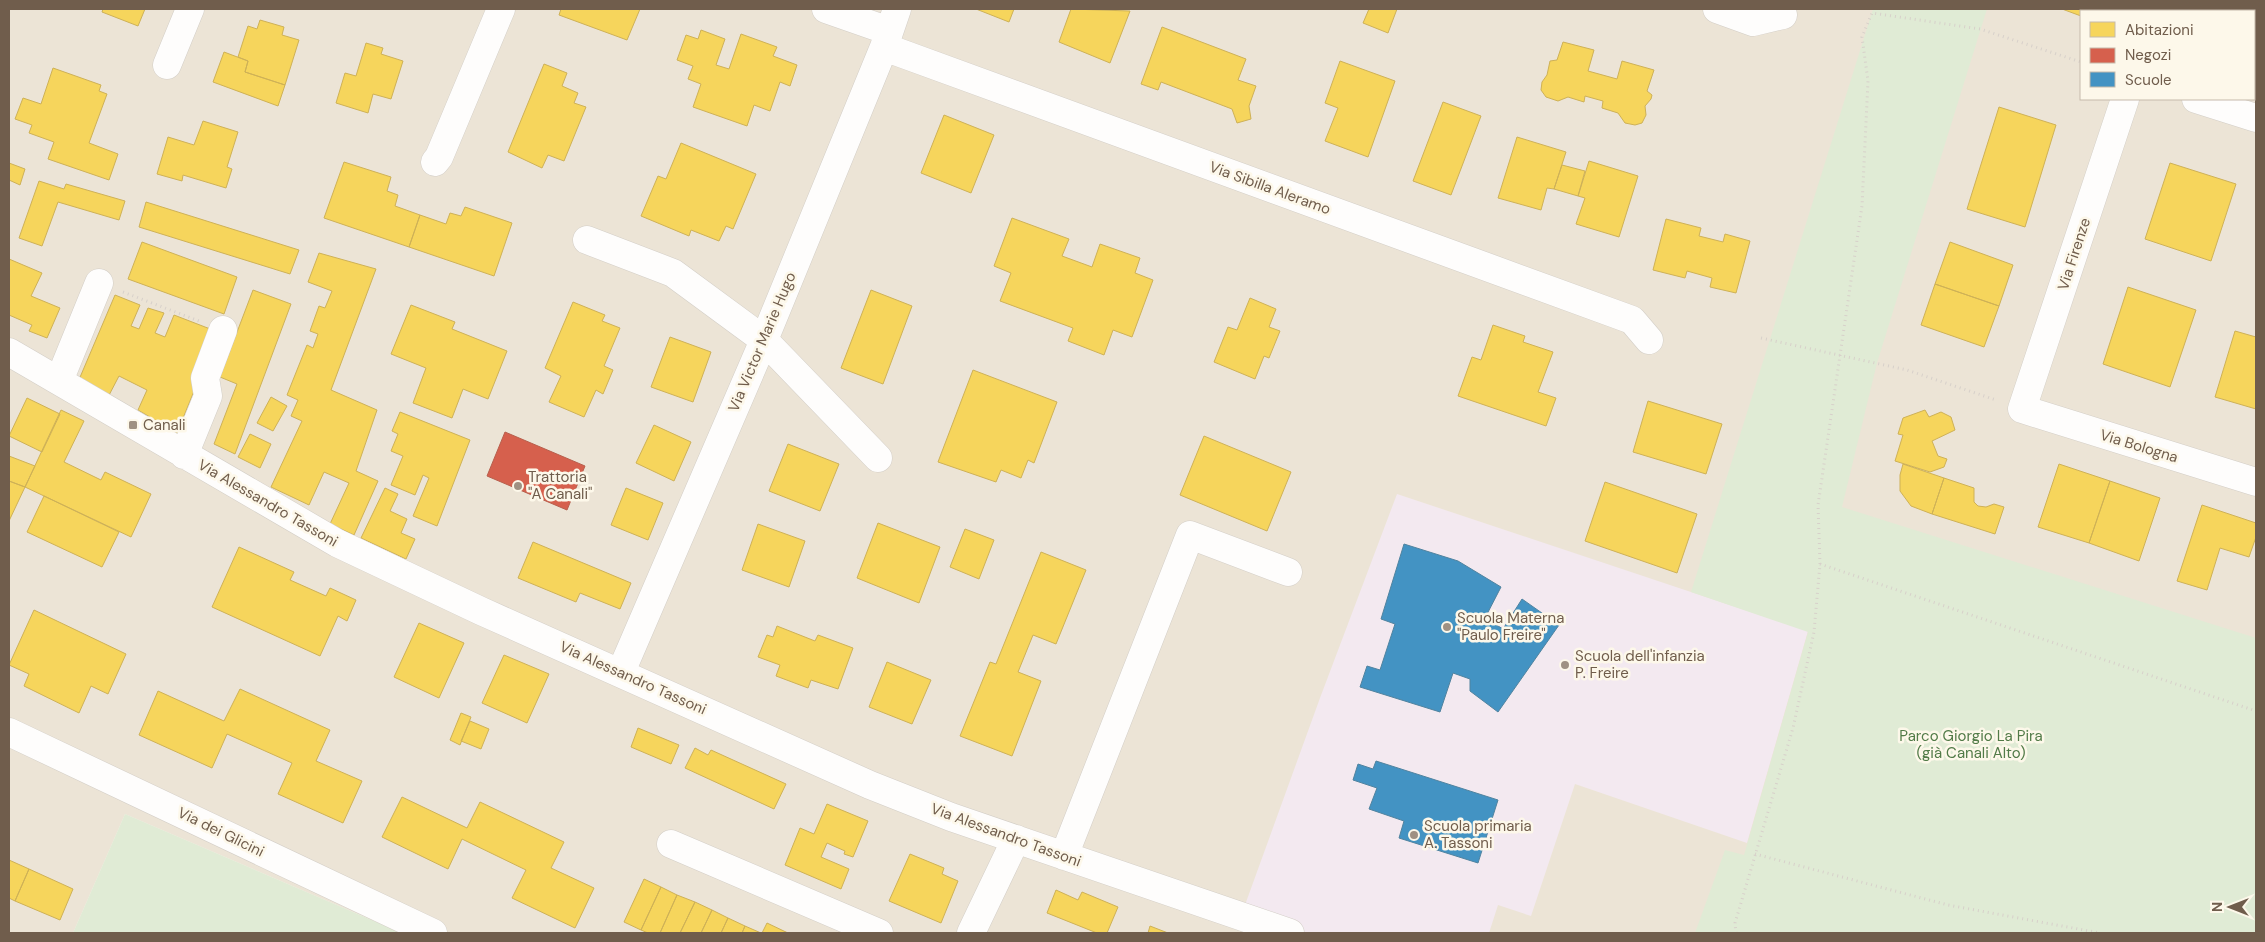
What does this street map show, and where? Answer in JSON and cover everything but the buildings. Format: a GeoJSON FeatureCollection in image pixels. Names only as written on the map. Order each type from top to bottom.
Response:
{"type":"FeatureCollection","features":[{"type":"Feature","properties":{"kind":"street"},"geometry":{"type":"LineString","coordinates":[[167,65],[190,9]]}},
{"type":"Feature","properties":{"kind":"street"},"geometry":{"type":"LineString","coordinates":[[434,162],[440,158],[502,9]]}},
{"type":"Feature","properties":{"kind":"street","name":"Via Sibilla Aleramo"},"geometry":{"type":"LineString","coordinates":[[826,9],[890,29],[1632,320],[1649,340]]}},
{"type":"Feature","properties":{"kind":"street"},"geometry":{"type":"LineString","coordinates":[[1717,9],[1753,22],[1784,15]]}},
{"type":"Feature","properties":{"kind":"street","name":"Via Victor Marie Hugo"},"geometry":{"type":"LineString","coordinates":[[621,672],[764,340],[890,29]]}},
{"type":"Feature","properties":{"kind":"street","name":"Via Firenze"},"geometry":{"type":"LineString","coordinates":[[2022,409],[2125,100]]}},
{"type":"Feature","properties":{"kind":"street"},"geometry":{"type":"LineString","coordinates":[[2199,100],[2256,118]]}},
{"type":"Feature","properties":{"kind":"street"},"geometry":{"type":"LineString","coordinates":[[587,240],[672,273],[764,340],[878,458]]}},
{"type":"Feature","properties":{"kind":"street"},"geometry":{"type":"LineString","coordinates":[[59,382],[99,283]]}},
{"type":"Feature","properties":{"kind":"street"},"geometry":{"type":"LineString","coordinates":[[184,455],[208,396],[206,378],[222,330]]}},
{"type":"Feature","properties":{"kind":"street","name":"Via Alessandro Tassoni"},"geometry":{"type":"LineString","coordinates":[[9,352],[184,455],[346,547],[473,607],[870,785],[1064,856],[1290,933]]}},
{"type":"Feature","properties":{"kind":"street","name":"Via Bologna"},"geometry":{"type":"LineString","coordinates":[[2022,409],[2256,482]]}},
{"type":"Feature","properties":{"kind":"street"},"geometry":{"type":"LineString","coordinates":[[1064,856],[1190,535],[1288,572]]}},
{"type":"Feature","properties":{"kind":"street","name":"Via dei Glicini"},"geometry":{"type":"LineString","coordinates":[[9,732],[433,933]]}},
{"type":"Feature","properties":{"kind":"street"},"geometry":{"type":"LineString","coordinates":[[971,933],[1016,839]]}},
{"type":"Feature","properties":{"kind":"street"},"geometry":{"type":"LineString","coordinates":[[671,844],[879,933]]}},
{"type":"Feature","properties":{"kind":"path"},"geometry":{"type":"LineString","coordinates":[[1736,933],[1736,923],[1755,854],[1793,728],[1814,632],[1820,564],[1818,505],[1862,206],[1868,81],[1862,37],[1872,13],[1980,29],[2080,62]]}},
{"type":"Feature","properties":{"kind":"path"},"geometry":{"type":"LineString","coordinates":[[99,283],[222,330]]}},
{"type":"Feature","properties":{"kind":"path"},"geometry":{"type":"LineString","coordinates":[[1762,338],[1906,370],[2022,409]]}},
{"type":"Feature","properties":{"kind":"path"},"geometry":{"type":"LineString","coordinates":[[1820,564],[2256,711]]}},
{"type":"Feature","properties":{"kind":"path"},"geometry":{"type":"LineString","coordinates":[[1755,854],[1948,905],[2100,933]]}},
{"type":"Feature","properties":{"kind":"shaded area"},"geometry":{"type":"Polygon","coordinates":[[[9,9],[2256,9],[2256,933],[402,933],[125,814],[73,933],[9,933],[9,9]]]}},
{"type":"Feature","properties":{"kind":"shaded area","name":"Scuola dell'infanzia P. Freire"},"geometry":{"type":"Polygon","coordinates":[[[1397,494],[1808,631],[1747,843],[1575,784],[1531,916],[1498,905],[1489,933],[1294,933],[1241,916],[1397,494]]]}},
{"type":"Feature","properties":{"kind":"green space","name":"Parco Giorgio La Pira (già Canali Alto)"},"geometry":{"type":"Polygon","coordinates":[[[1873,9],[1987,9],[1877,363],[1842,507],[2256,638],[2256,933],[1695,933],[1725,850],[1744,855],[1808,632],[1691,592],[1873,9]]]}},
{"type":"Feature","properties":{"kind":"green space"},"geometry":{"type":"Polygon","coordinates":[[[125,814],[402,933],[73,933],[125,814]]]}},
{"type":"Feature","properties":{"kind":"place","name":"Canali"},"geometry":{"type":"Point","coordinates":[133,425]}},
{"type":"Feature","properties":{"kind":"place","name":"Trattoria \"A Canali\""},"geometry":{"type":"Point","coordinates":[518,486]}},
{"type":"Feature","properties":{"kind":"place","name":"Scuola Materna \"Paulo Freire\""},"geometry":{"type":"Point","coordinates":[1447,627]}},
{"type":"Feature","properties":{"kind":"place","name":"Scuola dell'infanzia P. Freire"},"geometry":{"type":"Point","coordinates":[1565,665]}},
{"type":"Feature","properties":{"kind":"place","name":"Scuola primaria A. Tassoni"},"geometry":{"type":"Point","coordinates":[1414,835]}}]}
